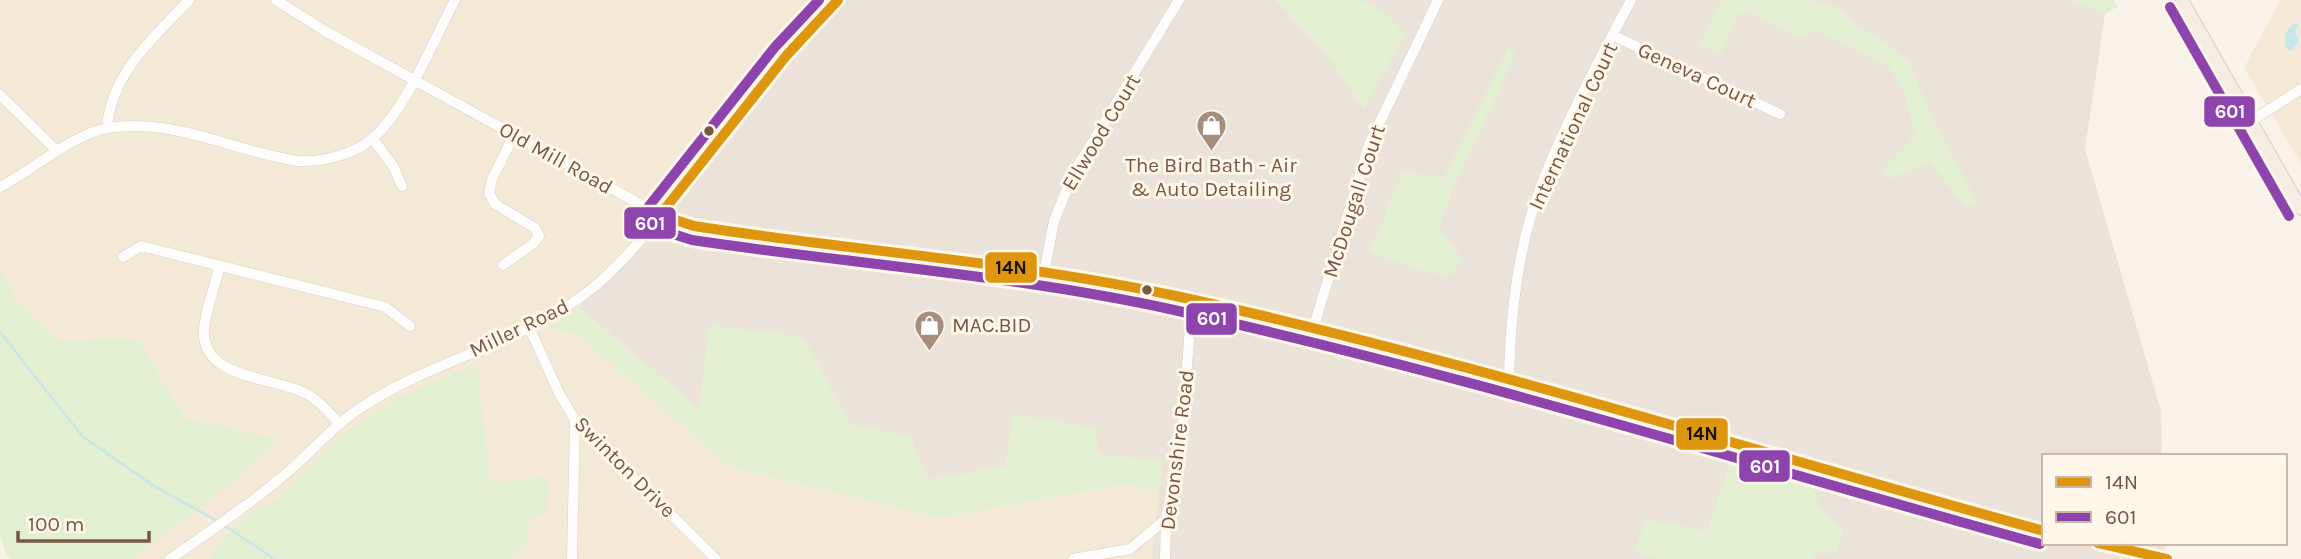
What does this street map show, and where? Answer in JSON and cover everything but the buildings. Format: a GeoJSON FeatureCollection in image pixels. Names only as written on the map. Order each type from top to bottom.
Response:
{"type":"FeatureCollection","features":[{"type":"Feature","properties":{"kind":"main road"},"geometry":{"type":"LineString","coordinates":[[2182,0],[2301,209]]}},
{"type":"Feature","properties":{"kind":"street"},"geometry":{"type":"LineString","coordinates":[[107,128],[109,103],[118,82],[190,0]]}},
{"type":"Feature","properties":{"kind":"street","name":"Old Mill Road"},"geometry":{"type":"LineString","coordinates":[[276,0],[412,80],[660,215],[694,226],[821,246],[1044,273],[1192,300],[1509,380],[2042,529]]}},
{"type":"Feature","properties":{"kind":"street"},"geometry":{"type":"LineString","coordinates":[[0,187],[56,150],[107,128],[173,129],[298,161],[314,162],[336,156],[373,139],[412,80],[455,0]]}},
{"type":"Feature","properties":{"kind":"street","name":"Miller Road"},"geometry":{"type":"LineString","coordinates":[[170,559],[290,470],[339,424],[388,391],[559,312],[594,287],[660,215],[786,56],[838,0]]}},
{"type":"Feature","properties":{"kind":"street","name":"Ellwood Court"},"geometry":{"type":"LineString","coordinates":[[1044,273],[1054,221],[1074,172],[1179,0]]}},
{"type":"Feature","properties":{"kind":"street","name":"McDougall Court"},"geometry":{"type":"LineString","coordinates":[[1313,329],[1368,145],[1437,0]]}},
{"type":"Feature","properties":{"kind":"street","name":"International Court"},"geometry":{"type":"LineString","coordinates":[[1509,380],[1517,292],[1532,213],[1558,149],[1631,0]]}},
{"type":"Feature","properties":{"kind":"street","name":"Geneva Court"},"geometry":{"type":"LineString","coordinates":[[1614,36],[1780,114]]}},
{"type":"Feature","properties":{"kind":"street"},"geometry":{"type":"LineString","coordinates":[[2250,122],[2301,89]]}},
{"type":"Feature","properties":{"kind":"street"},"geometry":{"type":"LineString","coordinates":[[0,95],[56,150]]}},
{"type":"Feature","properties":{"kind":"street"},"geometry":{"type":"LineString","coordinates":[[503,265],[534,243],[539,236],[535,228],[495,204],[489,193],[492,178],[514,135]]}},
{"type":"Feature","properties":{"kind":"street"},"geometry":{"type":"LineString","coordinates":[[373,139],[393,166],[402,186]]}},
{"type":"Feature","properties":{"kind":"street"},"geometry":{"type":"LineString","coordinates":[[123,257],[141,246],[385,307],[410,326]]}},
{"type":"Feature","properties":{"kind":"street"},"geometry":{"type":"LineString","coordinates":[[220,265],[204,330],[210,351],[217,361],[240,373],[307,394],[339,424]]}},
{"type":"Feature","properties":{"kind":"street","name":"Devonshire Road"},"geometry":{"type":"LineString","coordinates":[[1166,559],[1166,519],[1180,453],[1192,300]]}},
{"type":"Feature","properties":{"kind":"street","name":"Swinton Drive"},"geometry":{"type":"LineString","coordinates":[[529,327],[559,393],[575,420],[716,559]]}},
{"type":"Feature","properties":{"kind":"street"},"geometry":{"type":"LineString","coordinates":[[572,559],[575,420]]}},
{"type":"Feature","properties":{"kind":"street"},"geometry":{"type":"LineString","coordinates":[[1073,559],[1130,549],[1166,519]]}},
{"type":"Feature","properties":{"kind":"street"},"geometry":{"type":"LineString","coordinates":[[2105,545],[2167,559]]}},
{"type":"Feature","properties":{"kind":"shaded area"},"geometry":{"type":"Polygon","coordinates":[[[0,0],[827,0],[659,213],[579,308],[550,326],[576,334],[729,466],[939,518],[1126,484],[1160,492],[1152,559],[132,559],[211,500],[221,428],[184,418],[139,339],[60,341],[17,301],[0,264],[0,0]]]}},
{"type":"Feature","properties":{"kind":"shaded area"},"geometry":{"type":"Polygon","coordinates":[[[827,0],[2072,0],[2105,14],[2085,149],[2161,411],[2162,454],[2042,454],[2042,545],[2164,545],[2165,559],[1152,559],[1162,461],[1005,466],[929,480],[910,437],[850,425],[803,337],[699,409],[579,308],[659,213],[827,0]]]}},
{"type":"Feature","properties":{"kind":"shaded area"},"geometry":{"type":"Polygon","coordinates":[[[2280,0],[2301,0],[2301,164],[2244,68],[2280,0]]]}},
{"type":"Feature","properties":{"kind":"green space"},"geometry":{"type":"Polygon","coordinates":[[[1275,0],[1362,0],[1387,14],[1405,34],[1364,109],[1328,56],[1275,0]]]}},
{"type":"Feature","properties":{"kind":"green space"},"geometry":{"type":"Polygon","coordinates":[[[1721,0],[1811,0],[1824,6],[1838,6],[1855,25],[1888,44],[1909,63],[1935,123],[1978,204],[1966,207],[1930,163],[1889,179],[1883,169],[1916,135],[1903,89],[1888,66],[1816,31],[1798,38],[1747,11],[1738,15],[1721,53],[1700,45],[1721,0]]]}},
{"type":"Feature","properties":{"kind":"green space"},"geometry":{"type":"Polygon","coordinates":[[[2072,0],[2114,0],[2117,7],[2105,14],[2072,0]]]}},
{"type":"Feature","properties":{"kind":"green space"},"geometry":{"type":"Polygon","coordinates":[[[1508,48],[1516,53],[1453,189],[1439,228],[1462,258],[1451,275],[1424,272],[1370,252],[1402,172],[1444,178],[1508,48]]]}},
{"type":"Feature","properties":{"kind":"green space"},"geometry":{"type":"Polygon","coordinates":[[[0,264],[17,301],[60,341],[139,339],[184,418],[279,440],[211,500],[132,559],[11,559],[6,555],[0,533],[0,264]]]}},
{"type":"Feature","properties":{"kind":"green space"},"geometry":{"type":"Polygon","coordinates":[[[579,308],[699,409],[709,325],[803,337],[850,425],[910,437],[929,480],[1005,466],[1013,414],[1096,428],[1099,454],[1162,460],[1160,492],[1126,484],[939,518],[729,466],[576,334],[549,327],[579,308]]]}},
{"type":"Feature","properties":{"kind":"green space"},"geometry":{"type":"Polygon","coordinates":[[[477,368],[490,483],[549,476],[547,513],[530,518],[527,544],[514,552],[514,559],[210,559],[218,544],[249,514],[279,498],[332,442],[400,397],[452,374],[477,368]]]}},
{"type":"Feature","properties":{"kind":"green space"},"geometry":{"type":"Polygon","coordinates":[[[1732,456],[1811,478],[1819,507],[1843,530],[1836,554],[1816,553],[1813,559],[1657,559],[1635,552],[1645,519],[1707,531],[1732,456]]]}},
{"type":"Feature","properties":{"kind":"water"},"geometry":{"type":"Polygon","coordinates":[[[2294,23],[2298,25],[2295,32],[2299,42],[2290,51],[2285,47],[2285,34],[2294,23]]]}},
{"type":"Feature","properties":{"kind":"waterway"},"geometry":{"type":"LineString","coordinates":[[0,332],[82,436],[154,486],[219,522]]}},
{"type":"Feature","properties":{"kind":"waterway"},"geometry":{"type":"LineString","coordinates":[[225,526],[275,559]]}},
{"type":"Feature","properties":{"kind":"transit line","name":"601"},"geometry":{"type":"LineString","coordinates":[[819,0],[775,47],[649,206],[646,218],[654,228],[692,240],[994,279],[1174,310],[1392,362],[1500,391],[2040,544]]}},
{"type":"Feature","properties":{"kind":"transit line","name":"14N"},"geometry":{"type":"LineString","coordinates":[[660,215],[786,56],[838,0]]}},
{"type":"Feature","properties":{"kind":"transit line","name":"601"},"geometry":{"type":"LineString","coordinates":[[2170,7],[2289,216]]}},
{"type":"Feature","properties":{"kind":"transit line","name":"14N"},"geometry":{"type":"LineString","coordinates":[[660,215],[694,226],[754,235],[1057,274],[1176,296],[1286,321],[1503,378],[2042,530]]}},
{"type":"Feature","properties":{"kind":"transit line","name":"14N"},"geometry":{"type":"LineString","coordinates":[[2107,545],[2167,559]]}},
{"type":"Feature","properties":{"kind":"place","name":"The Bird Bath - Air & Auto Detailing"},"geometry":{"type":"Point","coordinates":[1211,152]}},
{"type":"Feature","properties":{"kind":"place","name":"MAC.BID"},"geometry":{"type":"Point","coordinates":[929,352]}}]}
